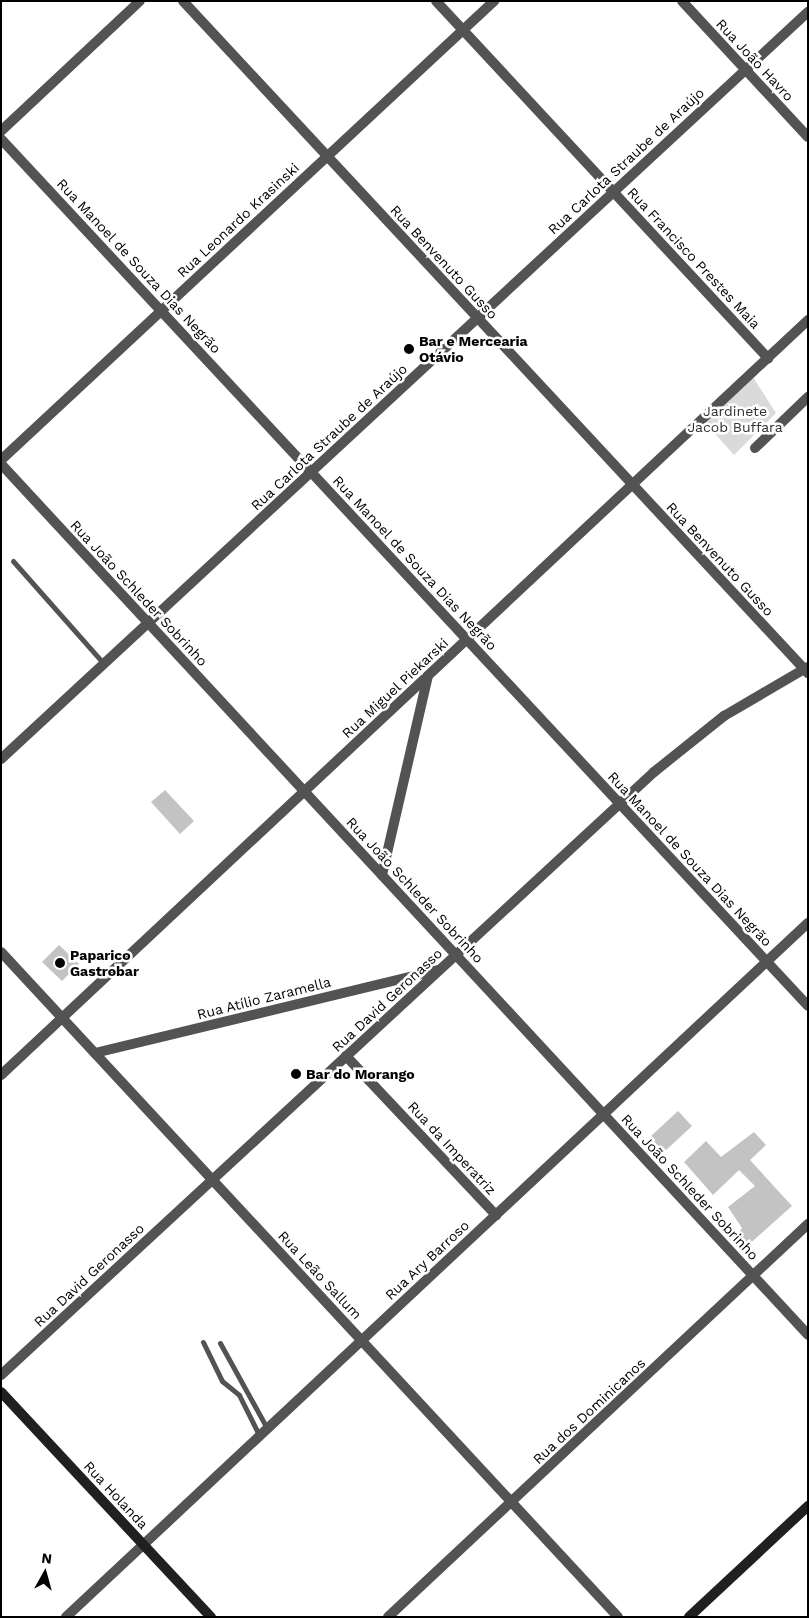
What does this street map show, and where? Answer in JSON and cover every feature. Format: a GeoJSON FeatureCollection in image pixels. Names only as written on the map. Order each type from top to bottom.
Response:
{"type":"FeatureCollection","features":[{"type":"Feature","properties":{"kind":"main road","name":"Rua Holanda"},"geometry":{"type":"LineString","coordinates":[[1,1392],[211,1617]]}},
{"type":"Feature","properties":{"kind":"main road"},"geometry":{"type":"LineString","coordinates":[[689,1617],[808,1506]]}},
{"type":"Feature","properties":{"kind":"street"},"geometry":{"type":"LineString","coordinates":[[1,131],[140,1]]}},
{"type":"Feature","properties":{"kind":"street","name":"Rua Benvenuto Gusso"},"geometry":{"type":"LineString","coordinates":[[183,1],[807,670]]}},
{"type":"Feature","properties":{"kind":"street","name":"Rua Francisco Prestes Maia"},"geometry":{"type":"LineString","coordinates":[[436,1],[768,358]]}},
{"type":"Feature","properties":{"kind":"street","name":"Rua Leonardo Krasinski"},"geometry":{"type":"LineString","coordinates":[[1,460],[494,1]]}},
{"type":"Feature","properties":{"kind":"street","name":"Rua João Havro"},"geometry":{"type":"LineString","coordinates":[[682,1],[808,137]]}},
{"type":"Feature","properties":{"kind":"street","name":"Rua Carlota Straube de Araújo"},"geometry":{"type":"LineString","coordinates":[[1,759],[808,12]]}},
{"type":"Feature","properties":{"kind":"street","name":"Rua Manoel de Souza Dias Negrão"},"geometry":{"type":"LineString","coordinates":[[1,138],[808,1006]]}},
{"type":"Feature","properties":{"kind":"street","name":"Rua Miguel Piekarski"},"geometry":{"type":"LineString","coordinates":[[1,1075],[808,320]]}},
{"type":"Feature","properties":{"kind":"street"},"geometry":{"type":"LineString","coordinates":[[755,448],[808,397]]}},
{"type":"Feature","properties":{"kind":"street","name":"Rua João Schleder Sobrinho"},"geometry":{"type":"LineString","coordinates":[[1,464],[808,1335]]}},
{"type":"Feature","properties":{"kind":"street","name":"Rua David Geronasso"},"geometry":{"type":"LineString","coordinates":[[1,1375],[619,803],[724,716],[807,670]]}},
{"type":"Feature","properties":{"kind":"street"},"geometry":{"type":"LineString","coordinates":[[382,875],[429,675]]}},
{"type":"Feature","properties":{"kind":"street","name":"Rua Ary Barroso"},"geometry":{"type":"LineString","coordinates":[[66,1617],[808,923]]}},
{"type":"Feature","properties":{"kind":"street","name":"Rua Leão Sallum"},"geometry":{"type":"LineString","coordinates":[[1,952],[618,1617]]}},
{"type":"Feature","properties":{"kind":"street","name":"Rua Atílio Zaramella"},"geometry":{"type":"LineString","coordinates":[[95,1053],[440,970]]}},
{"type":"Feature","properties":{"kind":"street","name":"Rua da Imperatriz"},"geometry":{"type":"LineString","coordinates":[[346,1056],[496,1214]]}},
{"type":"Feature","properties":{"kind":"street","name":"Rua dos Dominicanos"},"geometry":{"type":"LineString","coordinates":[[388,1617],[808,1224]]}},
{"type":"Feature","properties":{"kind":"lane"},"geometry":{"type":"LineString","coordinates":[[13,562],[104,664]]}},
{"type":"Feature","properties":{"kind":"lane"},"geometry":{"type":"LineString","coordinates":[[203,1342],[222,1381],[239,1396],[264,1432]]}},
{"type":"Feature","properties":{"kind":"lane"},"geometry":{"type":"LineString","coordinates":[[220,1343],[264,1432]]}},
{"type":"Feature","properties":{"kind":"green space","name":"Jardinete Jacob Buffara"},"geometry":{"type":"Polygon","coordinates":[[[749,371],[776,413],[734,455],[701,418],[749,371]]]}},
{"type":"Feature","properties":{"kind":"building"},"geometry":{"type":"Polygon","coordinates":[[[165,790],[194,821],[180,834],[151,802],[165,790]]]}},
{"type":"Feature","properties":{"kind":"building","name":"Paparico Gastrobar"},"geometry":{"type":"Polygon","coordinates":[[[59,945],[79,964],[62,981],[42,962],[59,945]]]}},
{"type":"Feature","properties":{"kind":"building"},"geometry":{"type":"Polygon","coordinates":[[[678,1111],[692,1126],[664,1152],[650,1137],[678,1111]]]}},
{"type":"Feature","properties":{"kind":"building"},"geometry":{"type":"Polygon","coordinates":[[[754,1132],[766,1145],[750,1160],[792,1206],[747,1246],[737,1235],[742,1228],[728,1207],[755,1186],[739,1170],[713,1195],[684,1162],[706,1141],[721,1157],[754,1132]]]}},
{"type":"Feature","properties":{"kind":"place","name":"Bar e Mercearia Otávio"},"geometry":{"type":"Point","coordinates":[409,349]}},
{"type":"Feature","properties":{"kind":"place","name":"Paparico Gastrobar"},"geometry":{"type":"Point","coordinates":[60,963]}},
{"type":"Feature","properties":{"kind":"place","name":"Bar do Morango"},"geometry":{"type":"Point","coordinates":[296,1074]}}]}
